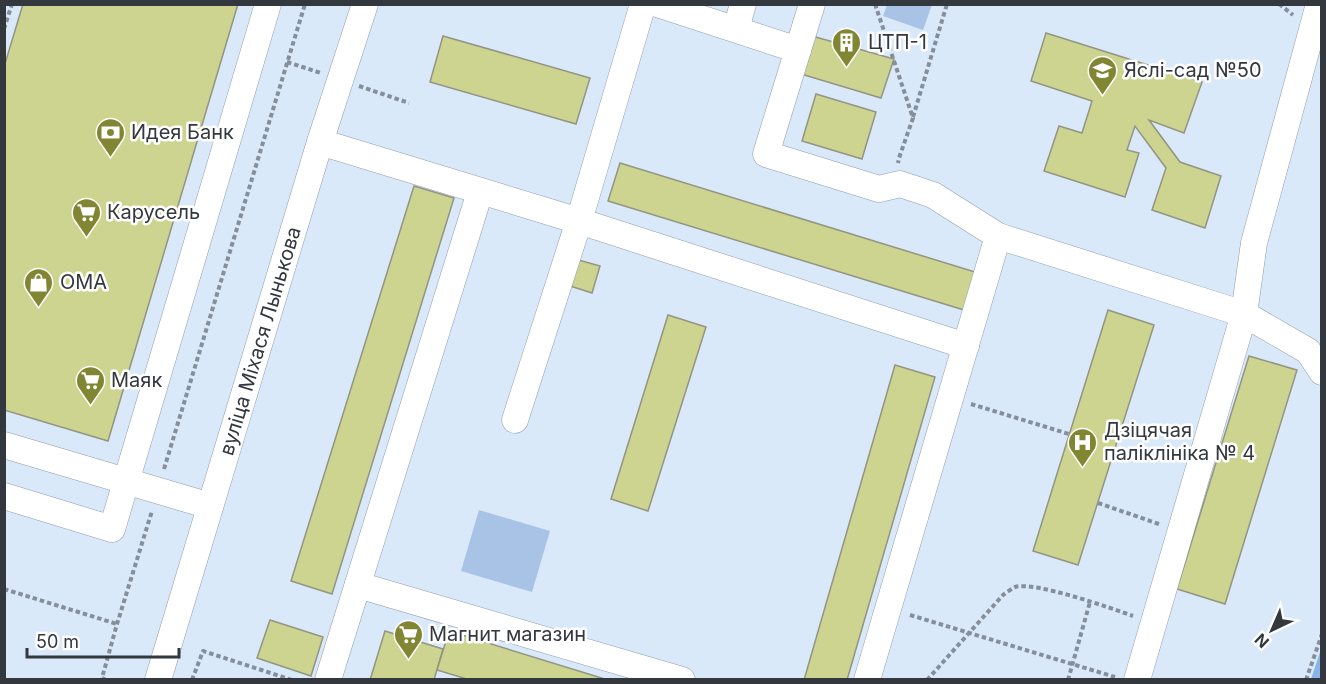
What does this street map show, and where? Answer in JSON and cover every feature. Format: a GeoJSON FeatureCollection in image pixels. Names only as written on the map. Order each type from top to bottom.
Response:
{"type":"FeatureCollection","features":[{"type":"Feature","properties":{"kind":"street"},"geometry":{"type":"LineString","coordinates":[[4,496],[112,529],[268,4]]}},
{"type":"Feature","properties":{"kind":"street","name":"вуліца Міхася Лынькова"},"geometry":{"type":"LineString","coordinates":[[158,680],[320,142],[365,4]]}},
{"type":"Feature","properties":{"kind":"street"},"geometry":{"type":"LineString","coordinates":[[515,420],[579,222],[643,4]]}},
{"type":"Feature","properties":{"kind":"street"},"geometry":{"type":"LineString","coordinates":[[657,4],[798,50]]}},
{"type":"Feature","properties":{"kind":"street"},"geometry":{"type":"LineString","coordinates":[[736,29],[743,4]]}},
{"type":"Feature","properties":{"kind":"street"},"geometry":{"type":"LineString","coordinates":[[812,4],[766,154],[879,189],[900,184],[933,195],[999,236],[1244,314],[1308,351],[1322,372]]}},
{"type":"Feature","properties":{"kind":"street"},"geometry":{"type":"LineString","coordinates":[[1137,680],[1244,314],[1254,243],[1319,4]]}},
{"type":"Feature","properties":{"kind":"street"},"geometry":{"type":"LineString","coordinates":[[320,142],[966,346]]}},
{"type":"Feature","properties":{"kind":"street"},"geometry":{"type":"LineString","coordinates":[[328,680],[480,192]]}},
{"type":"Feature","properties":{"kind":"street"},"geometry":{"type":"LineString","coordinates":[[867,680],[999,236]]}},
{"type":"Feature","properties":{"kind":"street"},"geometry":{"type":"LineString","coordinates":[[4,445],[210,506]]}},
{"type":"Feature","properties":{"kind":"street"},"geometry":{"type":"LineString","coordinates":[[358,585],[682,680]]}},
{"type":"Feature","properties":{"kind":"path"},"geometry":{"type":"LineString","coordinates":[[4,29],[12,4]]}},
{"type":"Feature","properties":{"kind":"path"},"geometry":{"type":"LineString","coordinates":[[103,679],[117,624],[304,4]]}},
{"type":"Feature","properties":{"kind":"path"},"geometry":{"type":"LineString","coordinates":[[876,4],[913,118]]}},
{"type":"Feature","properties":{"kind":"path"},"geometry":{"type":"LineString","coordinates":[[900,184],[897,171],[899,158],[946,4]]}},
{"type":"Feature","properties":{"kind":"path"},"geometry":{"type":"LineString","coordinates":[[950,398],[1070,434]]}},
{"type":"Feature","properties":{"kind":"path"},"geometry":{"type":"LineString","coordinates":[[1098,503],[1180,531]]}},
{"type":"Feature","properties":{"kind":"path"},"geometry":{"type":"LineString","coordinates":[[927,680],[1003,595],[1015,587],[1032,586],[1154,622]]}},
{"type":"Feature","properties":{"kind":"path"},"geometry":{"type":"LineString","coordinates":[[4,589],[117,624]]}},
{"type":"Feature","properties":{"kind":"path"},"geometry":{"type":"LineString","coordinates":[[1068,680],[1090,602]]}},
{"type":"Feature","properties":{"kind":"path"},"geometry":{"type":"LineString","coordinates":[[888,608],[1125,680]]}},
{"type":"Feature","properties":{"kind":"path"},"geometry":{"type":"LineString","coordinates":[[1306,680],[1322,634]]}},
{"type":"Feature","properties":{"kind":"path"},"geometry":{"type":"LineString","coordinates":[[192,680],[203,651],[292,680]]}},
{"type":"Feature","properties":{"kind":"shaded area"},"geometry":{"type":"Polygon","coordinates":[[[887,4],[932,5],[923,30],[883,16],[887,4]]]}},
{"type":"Feature","properties":{"kind":"shaded area"},"geometry":{"type":"Polygon","coordinates":[[[479,510],[550,531],[532,592],[461,571],[479,510]]]}},
{"type":"Feature","properties":{"kind":"shaded area"},"geometry":{"type":"Polygon","coordinates":[[[1321,648],[1321,679],[1311,679],[1320,652],[1321,648]]]}},
{"type":"Feature","properties":{"kind":"building","name":"Карусель"},"geometry":{"type":"Polygon","coordinates":[[[23,4],[238,4],[108,441],[4,410],[4,67],[23,4]]]}},
{"type":"Feature","properties":{"kind":"building"},"geometry":{"type":"Polygon","coordinates":[[[1046,33],[1202,82],[1184,133],[1149,120],[1180,162],[1221,176],[1205,228],[1152,210],[1166,168],[1135,126],[1127,150],[1139,153],[1125,197],[1044,171],[1059,126],[1082,133],[1092,101],[1031,81],[1046,33]]]}},
{"type":"Feature","properties":{"kind":"building"},"geometry":{"type":"Polygon","coordinates":[[[443,36],[590,78],[576,124],[430,82],[443,36]]]}},
{"type":"Feature","properties":{"kind":"building","name":"ЦТП-1"},"geometry":{"type":"Polygon","coordinates":[[[812,36],[894,59],[881,98],[801,74],[812,36]]]}},
{"type":"Feature","properties":{"kind":"building"},"geometry":{"type":"Polygon","coordinates":[[[816,94],[876,112],[862,159],[802,141],[816,94]]]}},
{"type":"Feature","properties":{"kind":"building"},"geometry":{"type":"Polygon","coordinates":[[[620,163],[975,272],[964,310],[608,201],[620,163]]]}},
{"type":"Feature","properties":{"kind":"building"},"geometry":{"type":"Polygon","coordinates":[[[414,186],[454,198],[332,594],[291,581],[414,186]]]}},
{"type":"Feature","properties":{"kind":"building"},"geometry":{"type":"Polygon","coordinates":[[[575,259],[600,266],[592,293],[567,285],[575,259]]]}},
{"type":"Feature","properties":{"kind":"building","name":"Дзіцячая паліклініка № 4"},"geometry":{"type":"Polygon","coordinates":[[[1108,310],[1154,325],[1078,565],[1033,551],[1108,310]]]}},
{"type":"Feature","properties":{"kind":"building"},"geometry":{"type":"Polygon","coordinates":[[[668,315],[706,327],[648,511],[611,499],[668,315]]]}},
{"type":"Feature","properties":{"kind":"building"},"geometry":{"type":"Polygon","coordinates":[[[1249,356],[1297,370],[1225,604],[1177,589],[1249,356]]]}},
{"type":"Feature","properties":{"kind":"building"},"geometry":{"type":"Polygon","coordinates":[[[895,365],[935,377],[847,680],[804,680],[895,365]]]}},
{"type":"Feature","properties":{"kind":"building"},"geometry":{"type":"Polygon","coordinates":[[[270,620],[323,637],[311,676],[257,658],[270,620]]]}},
{"type":"Feature","properties":{"kind":"building","name":"Магнит магазин"},"geometry":{"type":"Polygon","coordinates":[[[385,631],[443,649],[434,680],[370,680],[385,631]]]}},
{"type":"Feature","properties":{"kind":"building"},"geometry":{"type":"Polygon","coordinates":[[[449,631],[608,680],[470,680],[437,670],[449,631]]]}},
{"type":"Feature","properties":{"kind":"place","name":"ЦТП-1"},"geometry":{"type":"Point","coordinates":[847,68]}},
{"type":"Feature","properties":{"kind":"place","name":"Яслі-сад №50"},"geometry":{"type":"Point","coordinates":[1103,96]}},
{"type":"Feature","properties":{"kind":"place","name":"Идея Банк"},"geometry":{"type":"Point","coordinates":[110,158]}},
{"type":"Feature","properties":{"kind":"place","name":"Карусель"},"geometry":{"type":"Point","coordinates":[86,238]}},
{"type":"Feature","properties":{"kind":"place","name":"ОМА"},"geometry":{"type":"Point","coordinates":[39,308]}},
{"type":"Feature","properties":{"kind":"place","name":"Маяк"},"geometry":{"type":"Point","coordinates":[90,406]}},
{"type":"Feature","properties":{"kind":"place","name":"Дзіцячая паліклініка № 4"},"geometry":{"type":"Point","coordinates":[1083,468]}},
{"type":"Feature","properties":{"kind":"place","name":"Магнит магазин"},"geometry":{"type":"Point","coordinates":[408,660]}}]}
